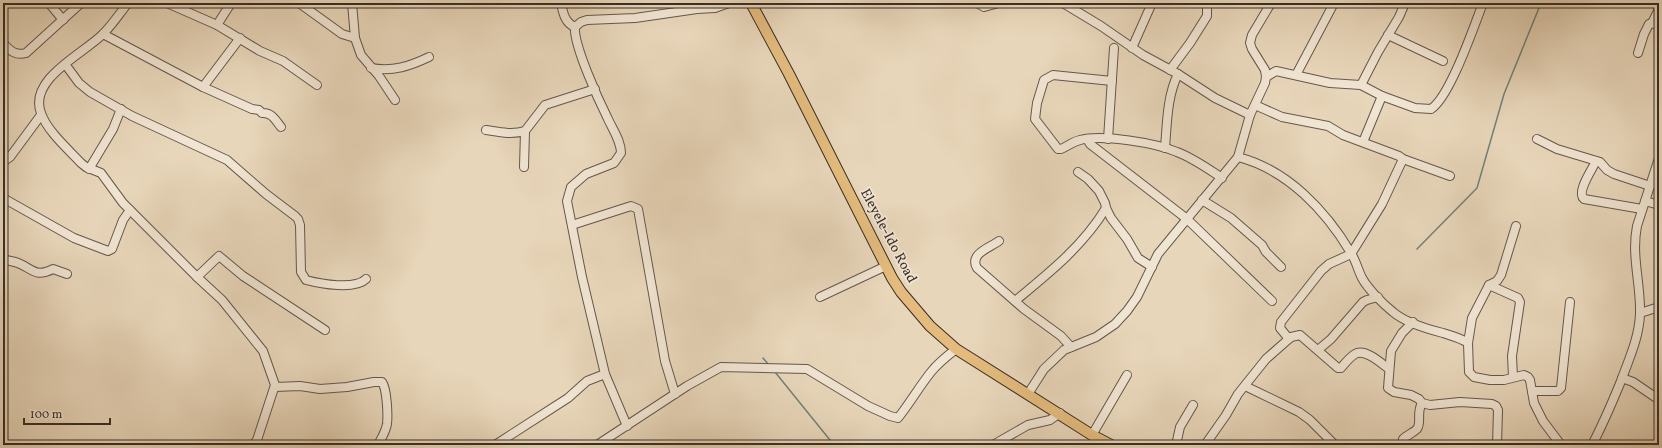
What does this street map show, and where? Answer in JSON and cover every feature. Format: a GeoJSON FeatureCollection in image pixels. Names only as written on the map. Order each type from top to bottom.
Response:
{"type":"FeatureCollection","features":[{"type":"Feature","properties":{"kind":"main road","name":"Eleyele-Ido Road"},"geometry":{"type":"LineString","coordinates":[[751,3],[789,74],[886,266],[898,287],[916,310],[930,326],[956,349],[1060,413],[1092,435],[1111,445]]}},
{"type":"Feature","properties":{"kind":"street"},"geometry":{"type":"LineString","coordinates":[[49,3],[63,20]]}},
{"type":"Feature","properties":{"kind":"street"},"geometry":{"type":"LineString","coordinates":[[3,43],[12,52],[21,55],[26,53],[80,3]]}},
{"type":"Feature","properties":{"kind":"street"},"geometry":{"type":"LineString","coordinates":[[128,3],[103,34],[65,64],[42,88],[39,100],[41,114],[54,133],[81,163],[89,169],[101,174],[130,210],[222,300],[263,351],[275,387],[257,440],[253,445]]}},
{"type":"Feature","properties":{"kind":"street"},"geometry":{"type":"LineString","coordinates":[[167,3],[217,25],[260,51],[283,61],[317,85]]}},
{"type":"Feature","properties":{"kind":"street"},"geometry":{"type":"LineString","coordinates":[[217,25],[231,3]]}},
{"type":"Feature","properties":{"kind":"street"},"geometry":{"type":"LineString","coordinates":[[299,3],[342,34],[355,38]]}},
{"type":"Feature","properties":{"kind":"street"},"geometry":{"type":"LineString","coordinates":[[352,3],[355,38],[361,55],[379,76],[395,100]]}},
{"type":"Feature","properties":{"kind":"street"},"geometry":{"type":"LineString","coordinates":[[560,3],[566,21],[575,27]]}},
{"type":"Feature","properties":{"kind":"street"},"geometry":{"type":"LineString","coordinates":[[575,27],[581,22],[587,20],[634,18],[697,9],[715,8],[729,3]]}},
{"type":"Feature","properties":{"kind":"street"},"geometry":{"type":"LineString","coordinates":[[977,3],[984,7],[1000,3]]}},
{"type":"Feature","properties":{"kind":"street"},"geometry":{"type":"LineString","coordinates":[[1063,3],[1101,26],[1132,48],[1178,74],[1215,98],[1250,115]]}},
{"type":"Feature","properties":{"kind":"street"},"geometry":{"type":"LineString","coordinates":[[1132,48],[1152,3]]}},
{"type":"Feature","properties":{"kind":"street"},"geometry":{"type":"LineString","coordinates":[[1170,70],[1190,43],[1207,16],[1206,3]]}},
{"type":"Feature","properties":{"kind":"street"},"geometry":{"type":"LineString","coordinates":[[1028,394],[1044,369],[1064,350],[1096,337],[1119,320],[1137,297],[1158,254],[1238,157],[1250,115],[1265,83],[1266,77],[1265,70],[1250,43],[1252,35],[1271,3]]}},
{"type":"Feature","properties":{"kind":"street"},"geometry":{"type":"LineString","coordinates":[[1296,75],[1334,3]]}},
{"type":"Feature","properties":{"kind":"street"},"geometry":{"type":"LineString","coordinates":[[1361,85],[1399,17],[1405,3]]}},
{"type":"Feature","properties":{"kind":"street"},"geometry":{"type":"LineString","coordinates":[[1266,77],[1276,71],[1330,82],[1361,85],[1382,96],[1415,108],[1427,110],[1434,107],[1458,66],[1483,3]]}},
{"type":"Feature","properties":{"kind":"street"},"geometry":{"type":"LineString","coordinates":[[1638,53],[1648,24],[1655,24],[1659,9]]}},
{"type":"Feature","properties":{"kind":"street"},"geometry":{"type":"LineString","coordinates":[[575,27],[577,42],[595,90],[619,143],[621,153],[614,163],[586,174],[571,187],[567,200],[582,277],[605,374],[627,426]]}},
{"type":"Feature","properties":{"kind":"street"},"geometry":{"type":"LineString","coordinates":[[103,34],[203,87],[252,109],[271,115],[281,127]]}},
{"type":"Feature","properties":{"kind":"street"},"geometry":{"type":"LineString","coordinates":[[1388,35],[1443,61]]}},
{"type":"Feature","properties":{"kind":"street"},"geometry":{"type":"LineString","coordinates":[[203,87],[240,38]]}},
{"type":"Feature","properties":{"kind":"street"},"geometry":{"type":"LineString","coordinates":[[1108,139],[1114,48]]}},
{"type":"Feature","properties":{"kind":"street"},"geometry":{"type":"LineString","coordinates":[[371,68],[388,70],[411,65],[429,57]]}},
{"type":"Feature","properties":{"kind":"street"},"geometry":{"type":"LineString","coordinates":[[65,64],[83,87],[121,109],[227,160],[266,194],[295,216],[300,225],[301,272],[306,280],[350,286],[362,283],[366,279]]}},
{"type":"Feature","properties":{"kind":"street"},"geometry":{"type":"LineString","coordinates":[[1165,148],[1169,111],[1178,74]]}},
{"type":"Feature","properties":{"kind":"street"},"geometry":{"type":"LineString","coordinates":[[1112,81],[1054,75],[1044,80],[1035,114],[1035,119],[1038,125],[1058,148],[1064,148],[1071,142],[1087,139],[1120,139],[1176,151],[1222,178]]}},
{"type":"Feature","properties":{"kind":"street"},"geometry":{"type":"LineString","coordinates":[[486,130],[506,133],[518,133],[525,131],[547,104],[576,97],[595,90]]}},
{"type":"Feature","properties":{"kind":"street"},"geometry":{"type":"LineString","coordinates":[[1363,142],[1382,96]]}},
{"type":"Feature","properties":{"kind":"street"},"geometry":{"type":"LineString","coordinates":[[1255,105],[1282,117],[1328,126],[1343,135],[1450,176]]}},
{"type":"Feature","properties":{"kind":"street"},"geometry":{"type":"LineString","coordinates":[[89,169],[113,128],[121,109]]}},
{"type":"Feature","properties":{"kind":"street"},"geometry":{"type":"LineString","coordinates":[[3,162],[10,157],[41,114]]}},
{"type":"Feature","properties":{"kind":"street"},"geometry":{"type":"LineString","coordinates":[[524,166],[525,131]]}},
{"type":"Feature","properties":{"kind":"street"},"geometry":{"type":"LineString","coordinates":[[1537,138],[1557,149],[1596,161],[1614,174],[1650,186]]}},
{"type":"Feature","properties":{"kind":"street"},"geometry":{"type":"LineString","coordinates":[[1087,139],[1090,144],[1187,219],[1272,301]]}},
{"type":"Feature","properties":{"kind":"street"},"geometry":{"type":"LineString","coordinates":[[1238,157],[1251,160],[1269,169],[1314,202],[1334,228],[1351,254],[1362,278],[1378,297],[1398,315],[1413,322],[1464,340],[1468,343]]}},
{"type":"Feature","properties":{"kind":"street"},"geometry":{"type":"LineString","coordinates":[[1592,445],[1605,420],[1637,337],[1640,313],[1634,252],[1637,226],[1659,158]]}},
{"type":"Feature","properties":{"kind":"street"},"geometry":{"type":"LineString","coordinates":[[1289,339],[1279,325],[1321,271],[1329,264],[1351,254],[1382,204],[1403,159]]}},
{"type":"Feature","properties":{"kind":"street"},"geometry":{"type":"LineString","coordinates":[[1596,161],[1580,193],[1582,197],[1584,199],[1642,209]]}},
{"type":"Feature","properties":{"kind":"street"},"geometry":{"type":"LineString","coordinates":[[1078,172],[1088,179],[1099,191],[1111,218],[1127,239],[1138,258],[1152,267]]}},
{"type":"Feature","properties":{"kind":"street"},"geometry":{"type":"LineString","coordinates":[[3,198],[43,219],[68,235],[108,251],[112,249],[121,224],[130,210]]}},
{"type":"Feature","properties":{"kind":"street"},"geometry":{"type":"LineString","coordinates":[[1202,200],[1231,218],[1262,245],[1266,252],[1281,268]]}},
{"type":"Feature","properties":{"kind":"street"},"geometry":{"type":"LineString","coordinates":[[1645,201],[1659,205]]}},
{"type":"Feature","properties":{"kind":"street"},"geometry":{"type":"LineString","coordinates":[[572,225],[631,206],[638,209],[665,361],[675,394]]}},
{"type":"Feature","properties":{"kind":"street"},"geometry":{"type":"LineString","coordinates":[[1015,301],[1074,250],[1096,224],[1106,208]]}},
{"type":"Feature","properties":{"kind":"street"},"geometry":{"type":"LineString","coordinates":[[1516,226],[1501,275],[1497,281],[1489,285],[1472,318],[1468,343],[1468,369],[1470,375],[1490,380],[1504,380],[1524,375],[1528,377],[1530,380],[1534,403],[1543,421],[1561,445]]}},
{"type":"Feature","properties":{"kind":"street"},"geometry":{"type":"LineString","coordinates":[[999,241],[977,255],[974,259],[976,268],[1024,309],[1061,336],[1071,348]]}},
{"type":"Feature","properties":{"kind":"street"},"geometry":{"type":"LineString","coordinates":[[197,277],[219,256],[243,276],[325,330]]}},
{"type":"Feature","properties":{"kind":"street"},"geometry":{"type":"LineString","coordinates":[[3,259],[19,263],[34,273],[45,273],[53,269],[67,274]]}},
{"type":"Feature","properties":{"kind":"street"},"geometry":{"type":"LineString","coordinates":[[820,297],[886,266]]}},
{"type":"Feature","properties":{"kind":"street"},"geometry":{"type":"LineString","coordinates":[[1489,285],[1518,298],[1520,302],[1512,356],[1513,377]]}},
{"type":"Feature","properties":{"kind":"street"},"geometry":{"type":"LineString","coordinates":[[1318,350],[1331,339],[1356,308],[1367,300],[1378,297]]}},
{"type":"Feature","properties":{"kind":"street"},"geometry":{"type":"LineString","coordinates":[[1532,390],[1554,392],[1561,388],[1570,302]]}},
{"type":"Feature","properties":{"kind":"street"},"geometry":{"type":"LineString","coordinates":[[1640,313],[1659,307]]}},
{"type":"Feature","properties":{"kind":"street"},"geometry":{"type":"LineString","coordinates":[[1398,315],[1402,333]]}},
{"type":"Feature","properties":{"kind":"street"},"geometry":{"type":"LineString","coordinates":[[1413,322],[1402,333],[1391,351],[1388,388],[1394,392],[1411,395],[1419,399],[1422,403],[1430,405],[1460,402],[1492,404],[1496,406],[1498,410],[1497,445]]}},
{"type":"Feature","properties":{"kind":"street"},"geometry":{"type":"LineString","coordinates":[[1205,445],[1226,415],[1238,394],[1266,359],[1289,339],[1296,335],[1300,335],[1340,368],[1354,355],[1360,352],[1366,353],[1389,368]]}},
{"type":"Feature","properties":{"kind":"street"},"geometry":{"type":"LineString","coordinates":[[597,445],[675,394],[721,367],[776,367],[807,369],[868,406],[898,418],[930,373],[940,362],[956,349]]}},
{"type":"Feature","properties":{"kind":"street"},"geometry":{"type":"LineString","coordinates":[[495,445],[568,398],[587,381],[605,374]]}},
{"type":"Feature","properties":{"kind":"street"},"geometry":{"type":"LineString","coordinates":[[1092,435],[1127,376]]}},
{"type":"Feature","properties":{"kind":"street"},"geometry":{"type":"LineString","coordinates":[[1622,378],[1633,382],[1655,397],[1659,392]]}},
{"type":"Feature","properties":{"kind":"street"},"geometry":{"type":"LineString","coordinates":[[275,387],[300,386],[320,389],[382,382],[386,387],[387,425],[378,445]]}},
{"type":"Feature","properties":{"kind":"street"},"geometry":{"type":"LineString","coordinates":[[1245,386],[1299,412],[1320,430],[1334,445]]}},
{"type":"Feature","properties":{"kind":"street"},"geometry":{"type":"LineString","coordinates":[[1402,445],[1403,439],[1415,431],[1418,427],[1418,411],[1422,403]]}},
{"type":"Feature","properties":{"kind":"street"},"geometry":{"type":"LineString","coordinates":[[1176,445],[1180,427],[1193,405]]}},
{"type":"Feature","properties":{"kind":"street"},"geometry":{"type":"LineString","coordinates":[[993,445],[1028,424],[1050,420],[1060,413]]}},
{"type":"Feature","properties":{"kind":"waterway"},"geometry":{"type":"LineString","coordinates":[[1417,249],[1477,188],[1504,94],[1541,3]]}},
{"type":"Feature","properties":{"kind":"waterway"},"geometry":{"type":"LineString","coordinates":[[763,358],[768,364]]}},
{"type":"Feature","properties":{"kind":"waterway"},"geometry":{"type":"LineString","coordinates":[[775,372],[834,445]]}}]}
